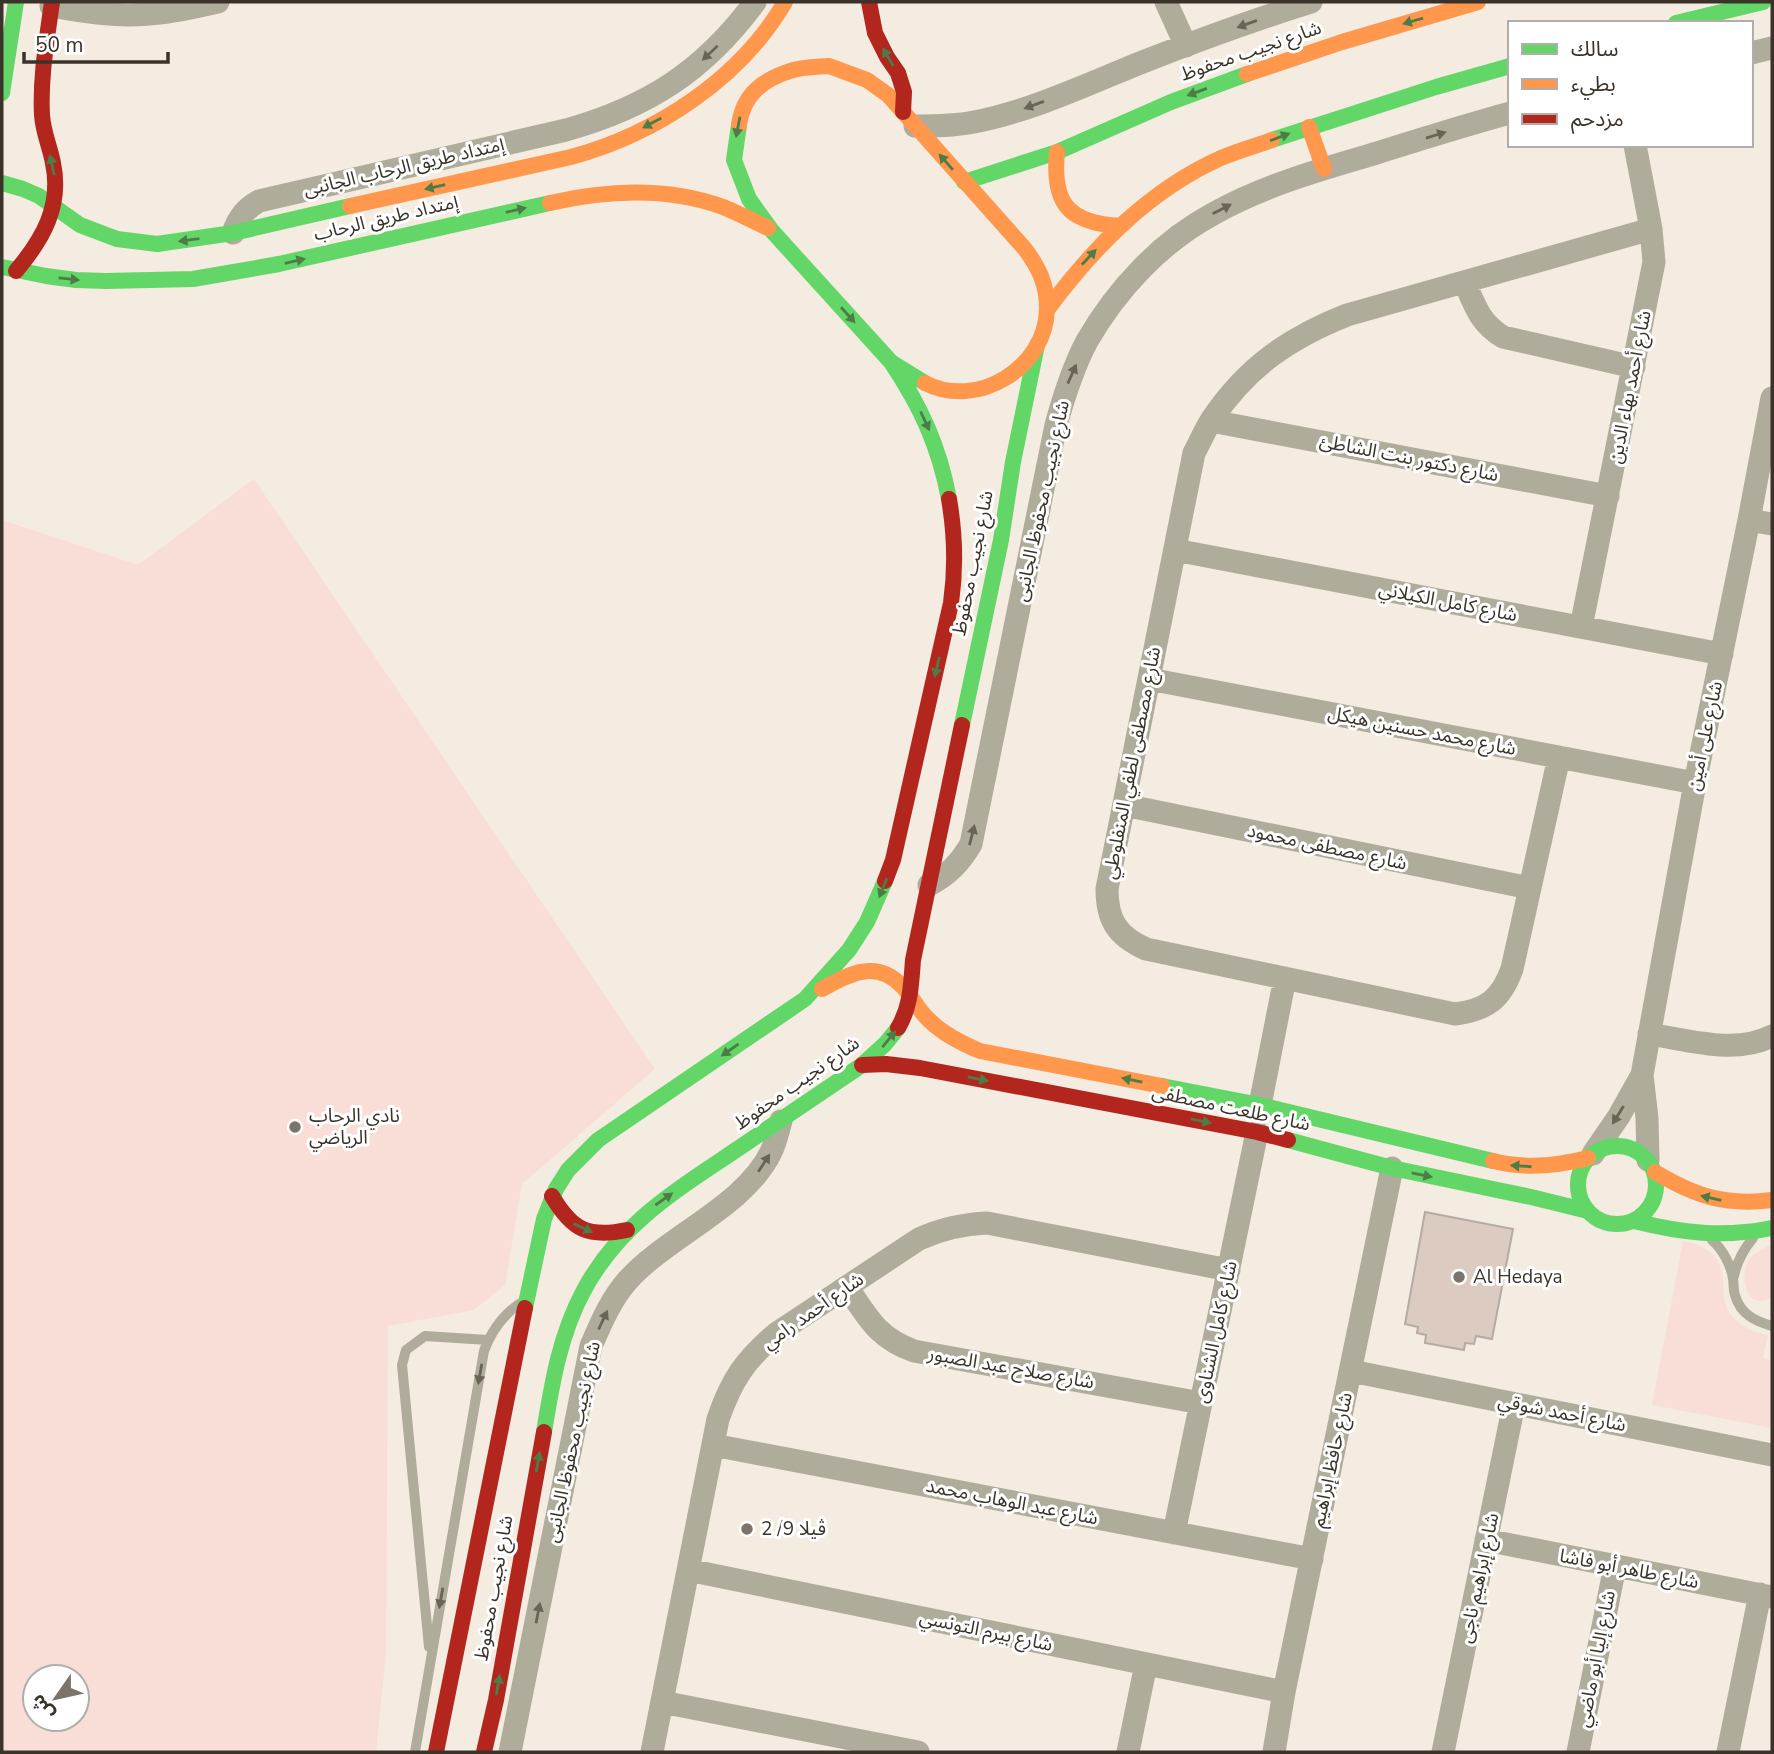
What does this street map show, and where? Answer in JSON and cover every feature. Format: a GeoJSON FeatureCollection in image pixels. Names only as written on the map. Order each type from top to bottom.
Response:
{"type":"FeatureCollection","features":[{"type":"Feature","properties":{"kind":"street"},"geometry":{"type":"LineString","coordinates":[[9,269],[40,241],[54,207],[57,188],[42,118],[19,83],[16,2]]}},
{"type":"Feature","properties":{"kind":"street"},"geometry":{"type":"LineString","coordinates":[[19,83],[52,4],[83,12],[148,15],[218,2]]}},
{"type":"Feature","properties":{"kind":"street","name":"إمتداد طريق الرحاب الجانبى"},"geometry":{"type":"LineString","coordinates":[[233,233],[242,214],[259,201],[591,123],[623,111],[673,84],[698,65],[741,21],[755,2]]}},
{"type":"Feature","properties":{"kind":"street","name":"إمتداد طريق الرحاب"},"geometry":{"type":"LineString","coordinates":[[2,183],[39,196],[80,225],[117,239],[157,244],[233,233],[562,159],[599,148],[658,120],[693,98],[728,70],[762,37],[785,2]]}},
{"type":"Feature","properties":{"kind":"street"},"geometry":{"type":"LineString","coordinates":[[869,2],[875,33],[898,73],[909,119]]}},
{"type":"Feature","properties":{"kind":"street"},"geometry":{"type":"LineString","coordinates":[[1166,2],[1186,46]]}},
{"type":"Feature","properties":{"kind":"street"},"geometry":{"type":"LineString","coordinates":[[909,119],[953,125],[1000,116],[1311,2]]}},
{"type":"Feature","properties":{"kind":"street","name":"شارع نجيب محفوظ"},"geometry":{"type":"LineString","coordinates":[[964,182],[1057,152],[1125,121],[1216,85],[1342,42],[1478,2]]}},
{"type":"Feature","properties":{"kind":"street"},"geometry":{"type":"LineString","coordinates":[[1684,21],[1763,2]]}},
{"type":"Feature","properties":{"kind":"street"},"geometry":{"type":"LineString","coordinates":[[1753,53],[1772,48]]}},
{"type":"Feature","properties":{"kind":"street"},"geometry":{"type":"LineString","coordinates":[[1037,345],[1023,366],[1013,374],[978,390],[952,391],[928,385],[891,362],[772,231],[749,199],[734,160],[740,116],[749,95],[764,83],[791,70],[829,66],[867,79],[888,95],[1025,249],[1038,267],[1045,288],[1047,310]]}},
{"type":"Feature","properties":{"kind":"street"},"geometry":{"type":"LineString","coordinates":[[1047,310],[1077,271],[1120,226],[1186,178],[1222,158],[1309,127],[1508,67]]}},
{"type":"Feature","properties":{"kind":"street"},"geometry":{"type":"LineString","coordinates":[[728,70],[749,95]]}},
{"type":"Feature","properties":{"kind":"street","name":"شارع نجيب محفوظ الجانبى"},"geometry":{"type":"LineString","coordinates":[[929,885],[954,868],[971,844],[1056,425],[1067,385],[1087,342],[1106,312],[1131,279],[1182,233],[1239,200],[1324,169],[1508,114]]}},
{"type":"Feature","properties":{"kind":"street"},"geometry":{"type":"LineString","coordinates":[[591,123],[599,148]]}},
{"type":"Feature","properties":{"kind":"street"},"geometry":{"type":"LineString","coordinates":[[1309,127],[1324,169]]}},
{"type":"Feature","properties":{"kind":"street","name":"شارع أحمد بهاء الدين"},"geometry":{"type":"LineString","coordinates":[[1581,627],[1654,262],[1651,229],[1635,147]]}},
{"type":"Feature","properties":{"kind":"street"},"geometry":{"type":"LineString","coordinates":[[1057,152],[1054,171],[1057,190],[1067,207],[1082,220],[1101,226],[1120,226]]}},
{"type":"Feature","properties":{"kind":"street","name":"إمتداد طريق الرحاب"},"geometry":{"type":"LineString","coordinates":[[9,269],[76,280],[193,279],[279,264],[561,200],[615,192],[670,194],[723,207],[772,231]]}},
{"type":"Feature","properties":{"kind":"street","name":"شارع مصطفى لطفي المنفلوطي"},"geometry":{"type":"LineString","coordinates":[[1559,757],[1507,984],[1497,997],[1471,1012],[1455,1014],[1146,949],[1131,943],[1111,919],[1107,905],[1107,889],[1194,453],[1211,421],[1232,393],[1256,367],[1284,346],[1315,328],[1347,315],[1651,229]]}},
{"type":"Feature","properties":{"kind":"street"},"geometry":{"type":"LineString","coordinates":[[1465,283],[1480,317],[1503,337],[1634,367]]}},
{"type":"Feature","properties":{"kind":"street","name":"شارع نجيب محفوظ"},"geometry":{"type":"LineString","coordinates":[[484,1752],[496,1700],[556,1363],[575,1305],[590,1278],[607,1252],[627,1230],[663,1199],[862,1065],[893,1035],[904,1017],[910,998],[913,960],[998,554],[1037,345],[1047,310]]}},
{"type":"Feature","properties":{"kind":"street","name":"شارع نجيب محفوظ"},"geometry":{"type":"LineString","coordinates":[[435,1752],[527,1299],[552,1196],[564,1175],[598,1140],[804,999],[849,950],[867,922],[893,860],[951,603],[955,561],[953,518],[945,477],[932,436],[914,398],[891,362]]}},
{"type":"Feature","properties":{"kind":"street","name":"شارع على أمين"},"geometry":{"type":"LineString","coordinates":[[1651,1166],[1642,1075],[1695,783],[1722,654],[1761,522],[1772,398]]}},
{"type":"Feature","properties":{"kind":"street","name":"شارع دكتور بنت الشاطئ"},"geometry":{"type":"LineString","coordinates":[[1211,421],[1608,496]]}},
{"type":"Feature","properties":{"kind":"street","name":"شارع كامل الكيلاني"},"geometry":{"type":"LineString","coordinates":[[1175,550],[1722,654]]}},
{"type":"Feature","properties":{"kind":"street","name":"شارع محمد حسنين هيكل"},"geometry":{"type":"LineString","coordinates":[[1149,679],[1695,783]]}},
{"type":"Feature","properties":{"kind":"street","name":"شارع مصطفى محمود"},"geometry":{"type":"LineString","coordinates":[[1124,806],[1530,888]]}},
{"type":"Feature","properties":{"kind":"street","name":"شارع طلعت مصطفى"},"geometry":{"type":"LineString","coordinates":[[804,999],[855,972],[881,972],[903,987],[934,1026],[948,1036],[980,1051],[1260,1105],[1504,1164],[1553,1166],[1591,1156]]}},
{"type":"Feature","properties":{"kind":"street"},"geometry":{"type":"LineString","coordinates":[[1260,1105],[1285,978]]}},
{"type":"Feature","properties":{"kind":"street"},"geometry":{"type":"LineString","coordinates":[[1649,1034],[1732,1046],[1748,1045],[1772,1036]]}},
{"type":"Feature","properties":{"kind":"street","name":"شارع طلعت مصطفى"},"geometry":{"type":"LineString","coordinates":[[862,1065],[893,1063],[916,1066],[1258,1132],[1392,1168],[1540,1198],[1588,1211]]}},
{"type":"Feature","properties":{"kind":"street","name":"شارع على أمين"},"geometry":{"type":"LineString","coordinates":[[1591,1156],[1619,1116],[1642,1075]]}},
{"type":"Feature","properties":{"kind":"street","name":"شارع نجيب محفوظ الجانبى"},"geometry":{"type":"LineString","coordinates":[[510,1752],[591,1346],[606,1312],[626,1282],[652,1256],[732,1199],[755,1177],[772,1151],[781,1121]]}},
{"type":"Feature","properties":{"kind":"street","name":"شارع كامل الشناوى"},"geometry":{"type":"LineString","coordinates":[[1174,1533],[1258,1132]]}},
{"type":"Feature","properties":{"kind":"street"},"geometry":{"type":"LineString","coordinates":[[1651,1166],[1657,1187],[1653,1201],[1645,1213],[1634,1221],[1609,1223],[1588,1211],[1578,1190],[1578,1178],[1582,1168],[1591,1156],[1603,1148],[1615,1145],[1638,1152],[1651,1166],[1680,1188],[1704,1197],[1730,1202],[1756,1203],[1772,1200]]}},
{"type":"Feature","properties":{"kind":"street","name":"شارع حافظ إبراهيم"},"geometry":{"type":"LineString","coordinates":[[1274,1752],[1392,1168]]}},
{"type":"Feature","properties":{"kind":"street"},"geometry":{"type":"LineString","coordinates":[[552,1196],[561,1213],[574,1226],[591,1233],[609,1235],[627,1230]]}},
{"type":"Feature","properties":{"kind":"street"},"geometry":{"type":"LineString","coordinates":[[1634,1221],[1672,1231],[1706,1235],[1767,1229]]}},
{"type":"Feature","properties":{"kind":"street","name":"شارع أحمد رامي"},"geometry":{"type":"LineString","coordinates":[[652,1752],[718,1419],[727,1394],[740,1371],[757,1350],[777,1333],[919,1239],[935,1232],[970,1224],[988,1223],[1229,1270]]}},
{"type":"Feature","properties":{"kind":"street","name":"شارع صلاح عبد الصبور"},"geometry":{"type":"LineString","coordinates":[[847,1287],[875,1327],[893,1342],[914,1350],[1201,1403]]}},
{"type":"Feature","properties":{"kind":"street","name":"شارع أحمد شوقي"},"geometry":{"type":"LineString","coordinates":[[1351,1371],[1772,1455]]}},
{"type":"Feature","properties":{"kind":"street","name":"شارع إبراهيم ناجى"},"geometry":{"type":"LineString","coordinates":[[1443,1752],[1514,1404]]}},
{"type":"Feature","properties":{"kind":"street","name":"شارع عبد الوهاب محمد"},"geometry":{"type":"LineString","coordinates":[[713,1445],[1312,1559]]}},
{"type":"Feature","properties":{"kind":"street","name":"شارع طاهر أبو فاشا"},"geometry":{"type":"LineString","coordinates":[[1486,1540],[1766,1595]]}},
{"type":"Feature","properties":{"kind":"street","name":"شارع إليا أبو ماضي"},"geometry":{"type":"LineString","coordinates":[[1578,1752],[1615,1566]]}},
{"type":"Feature","properties":{"kind":"street","name":"شارع بيرم التونسي"},"geometry":{"type":"LineString","coordinates":[[688,1570],[1284,1692]]}},
{"type":"Feature","properties":{"kind":"street"},"geometry":{"type":"LineString","coordinates":[[1728,1752],[1766,1595]]}},
{"type":"Feature","properties":{"kind":"street"},"geometry":{"type":"LineString","coordinates":[[1128,1752],[1146,1664]]}},
{"type":"Feature","properties":{"kind":"street"},"geometry":{"type":"LineString","coordinates":[[662,1702],[918,1752]]}},
{"type":"Feature","properties":{"kind":"lane"},"geometry":{"type":"LineString","coordinates":[[1733,1279],[1737,1265],[1751,1240],[1767,1229]]}},
{"type":"Feature","properties":{"kind":"lane"},"geometry":{"type":"LineString","coordinates":[[1706,1235],[1724,1254],[1730,1266],[1735,1296],[1743,1311],[1755,1320],[1772,1326]]}},
{"type":"Feature","properties":{"kind":"lane"},"geometry":{"type":"LineString","coordinates":[[415,1752],[484,1352],[498,1323],[511,1309],[527,1299]]}},
{"type":"Feature","properties":{"kind":"lane"},"geometry":{"type":"LineString","coordinates":[[430,1660],[402,1365],[406,1350],[425,1336],[488,1340]]}},
{"type":"Feature","properties":{"kind":"shaded area","name":"نادي الرحاب الرياضي"},"geometry":{"type":"Polygon","coordinates":[[[254,479],[655,1069],[522,1184],[505,1285],[474,1310],[388,1326],[386,1653],[376,1752],[2,1752],[2,520],[138,565],[254,479]]]}},
{"type":"Feature","properties":{"kind":"shaded area"},"geometry":{"type":"Polygon","coordinates":[[[1683,1241],[1706,1249],[1719,1263],[1723,1275],[1725,1303],[1731,1315],[1748,1328],[1768,1335],[1763,1358],[1772,1360],[1772,1428],[1652,1405],[1683,1241]]]}},
{"type":"Feature","properties":{"kind":"shaded area"},"geometry":{"type":"Polygon","coordinates":[[[1772,1244],[1772,1297],[1763,1301],[1756,1300],[1747,1291],[1744,1275],[1746,1267],[1754,1255],[1772,1244]]]}},
{"type":"Feature","properties":{"kind":"building","name":"Al Hedaya"},"geometry":{"type":"Polygon","coordinates":[[[1425,1212],[1513,1229],[1492,1339],[1476,1336],[1474,1344],[1465,1343],[1464,1350],[1425,1343],[1426,1335],[1417,1333],[1418,1327],[1405,1324],[1425,1212]]]}},
{"type":"Feature","properties":{"kind":"traffic: fast"},"geometry":{"type":"LineString","coordinates":[[2,93],[16,2]]}},
{"type":"Feature","properties":{"kind":"traffic: fast"},"geometry":{"type":"LineString","coordinates":[[1684,21],[1763,2]]}},
{"type":"Feature","properties":{"kind":"traffic: fast"},"geometry":{"type":"LineString","coordinates":[[1272,140],[1508,67]]}},
{"type":"Feature","properties":{"kind":"traffic: fast"},"geometry":{"type":"LineString","coordinates":[[964,182],[1057,152],[1171,102],[1247,74]]}},
{"type":"Feature","properties":{"kind":"traffic: fast"},"geometry":{"type":"LineString","coordinates":[[739,125],[734,160],[749,199],[772,231],[891,362],[925,383]]}},
{"type":"Feature","properties":{"kind":"traffic: fast"},"geometry":{"type":"LineString","coordinates":[[2,183],[39,196],[80,225],[117,239],[157,244],[233,233],[350,206]]}},
{"type":"Feature","properties":{"kind":"traffic: fast"},"geometry":{"type":"LineString","coordinates":[[2,267],[76,280],[193,279],[279,264],[550,203]]}},
{"type":"Feature","properties":{"kind":"traffic: fast"},"geometry":{"type":"LineString","coordinates":[[962,725],[1001,540],[1013,462],[1037,345]]}},
{"type":"Feature","properties":{"kind":"traffic: fast"},"geometry":{"type":"LineString","coordinates":[[891,362],[928,428],[949,499]]}},
{"type":"Feature","properties":{"kind":"traffic: fast"},"geometry":{"type":"LineString","coordinates":[[525,1308],[544,1219],[556,1189],[568,1170],[598,1140],[805,999],[849,950],[867,922],[885,881]]}},
{"type":"Feature","properties":{"kind":"traffic: fast"},"geometry":{"type":"LineString","coordinates":[[544,1432],[554,1377],[569,1324],[584,1290],[615,1245],[633,1226],[673,1193],[862,1065],[898,1028]]}},
{"type":"Feature","properties":{"kind":"traffic: fast"},"geometry":{"type":"LineString","coordinates":[[1162,1086],[1260,1105],[1493,1161]]}},
{"type":"Feature","properties":{"kind":"traffic: fast"},"geometry":{"type":"LineString","coordinates":[[1288,1140],[1392,1168],[1588,1211]]}},
{"type":"Feature","properties":{"kind":"traffic: fast"},"geometry":{"type":"LineString","coordinates":[[1617,1146],[1632,1149],[1645,1157],[1653,1170],[1656,1185],[1653,1200],[1645,1213],[1632,1221],[1617,1224],[1602,1221],[1589,1213],[1581,1200],[1578,1185],[1581,1170],[1589,1157],[1602,1149],[1617,1146]]}},
{"type":"Feature","properties":{"kind":"traffic: fast"},"geometry":{"type":"LineString","coordinates":[[1634,1221],[1703,1233],[1737,1233],[1772,1228]]}},
{"type":"Feature","properties":{"kind":"traffic: slow"},"geometry":{"type":"LineString","coordinates":[[350,206],[571,157],[634,134],[693,100],[720,79],[745,55],[785,2]]}},
{"type":"Feature","properties":{"kind":"traffic: slow"},"geometry":{"type":"LineString","coordinates":[[1247,74],[1342,42],[1478,2]]}},
{"type":"Feature","properties":{"kind":"traffic: slow"},"geometry":{"type":"LineString","coordinates":[[829,66],[867,80],[888,95],[1025,249],[1044,284],[1047,300],[1044,330],[1035,349],[1022,365],[1005,378],[986,387],[966,391],[945,390],[925,383]]}},
{"type":"Feature","properties":{"kind":"traffic: slow"},"geometry":{"type":"LineString","coordinates":[[739,125],[745,105],[763,84],[794,70],[829,66]]}},
{"type":"Feature","properties":{"kind":"traffic: slow"},"geometry":{"type":"LineString","coordinates":[[1309,127],[1324,169]]}},
{"type":"Feature","properties":{"kind":"traffic: slow"},"geometry":{"type":"LineString","coordinates":[[1047,310],[1103,243],[1146,204],[1195,171],[1227,155],[1272,140]]}},
{"type":"Feature","properties":{"kind":"traffic: slow"},"geometry":{"type":"LineString","coordinates":[[1057,152],[1057,185],[1067,207],[1088,220],[1120,226]]}},
{"type":"Feature","properties":{"kind":"traffic: slow"},"geometry":{"type":"LineString","coordinates":[[550,203],[615,193],[681,196],[723,207],[768,228]]}},
{"type":"Feature","properties":{"kind":"traffic: slow"},"geometry":{"type":"LineString","coordinates":[[822,989],[852,974],[872,971],[882,973],[902,986],[934,1025],[980,1051],[1162,1086]]}},
{"type":"Feature","properties":{"kind":"traffic: slow"},"geometry":{"type":"LineString","coordinates":[[1493,1161],[1541,1166],[1588,1158]]}},
{"type":"Feature","properties":{"kind":"traffic: slow"},"geometry":{"type":"LineString","coordinates":[[1655,1172],[1711,1197],[1740,1202],[1772,1200]]}},
{"type":"Feature","properties":{"kind":"traffic: jam"},"geometry":{"type":"LineString","coordinates":[[16,271],[42,234],[55,194],[53,163],[42,115],[44,58],[52,2]]}},
{"type":"Feature","properties":{"kind":"traffic: jam"},"geometry":{"type":"LineString","coordinates":[[869,2],[875,33],[898,73],[904,92],[903,112]]}},
{"type":"Feature","properties":{"kind":"traffic: jam"},"geometry":{"type":"LineString","coordinates":[[885,881],[893,860],[951,603],[954,551],[949,499]]}},
{"type":"Feature","properties":{"kind":"traffic: jam"},"geometry":{"type":"LineString","coordinates":[[898,1028],[908,1003],[913,960],[962,725]]}},
{"type":"Feature","properties":{"kind":"traffic: jam"},"geometry":{"type":"LineString","coordinates":[[862,1065],[886,1064],[920,1068],[1288,1140]]}},
{"type":"Feature","properties":{"kind":"traffic: jam"},"geometry":{"type":"LineString","coordinates":[[552,1196],[567,1217],[582,1229],[602,1233],[627,1230]]}},
{"type":"Feature","properties":{"kind":"traffic: jam"},"geometry":{"type":"LineString","coordinates":[[436,1752],[525,1308]]}},
{"type":"Feature","properties":{"kind":"traffic: jam"},"geometry":{"type":"LineString","coordinates":[[484,1752],[496,1700],[544,1432]]}},
{"type":"Feature","properties":{"kind":"place","name":"نادي الرحاب الرياضي"},"geometry":{"type":"Point","coordinates":[295,1127]}},
{"type":"Feature","properties":{"kind":"place","name":"Al Hedaya"},"geometry":{"type":"Point","coordinates":[1459,1277]}},
{"type":"Feature","properties":{"kind":"place","name":"ڤيلا 9/ 2"},"geometry":{"type":"Point","coordinates":[747,1529]}}]}
